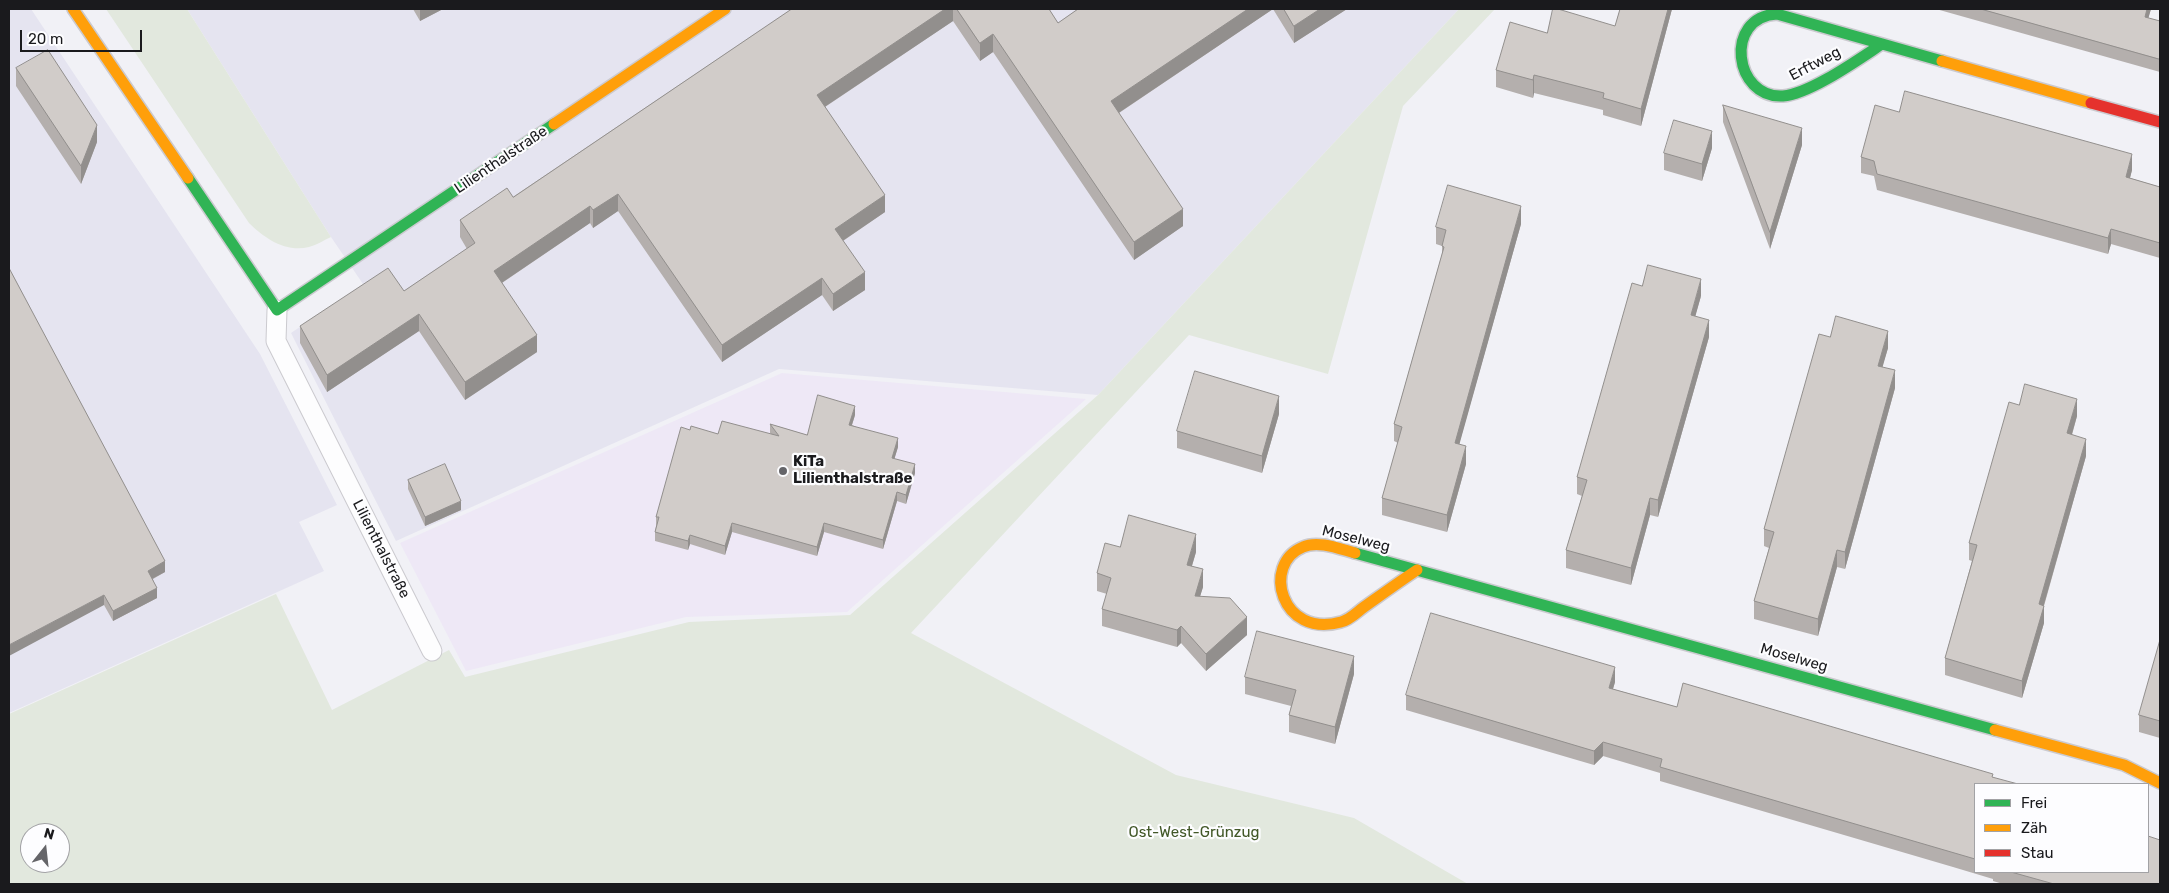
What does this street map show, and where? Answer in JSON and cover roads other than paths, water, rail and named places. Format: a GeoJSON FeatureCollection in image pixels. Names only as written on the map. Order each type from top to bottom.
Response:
{"type":"FeatureCollection","features":[{"type":"Feature","properties":{"kind":"street"},"geometry":{"type":"LineString","coordinates":[[73,9],[277,310]]}},
{"type":"Feature","properties":{"kind":"street","name":"Lilienthalstraße"},"geometry":{"type":"LineString","coordinates":[[277,310],[725,9]]}},
{"type":"Feature","properties":{"kind":"street","name":"Erftweg"},"geometry":{"type":"LineString","coordinates":[[1882,44],[1798,92],[1782,96],[1769,93],[1755,86],[1746,75],[1741,62],[1744,40],[1751,24],[1762,16],[1778,14],[2160,122]]}},
{"type":"Feature","properties":{"kind":"street","name":"Moselweg"},"geometry":{"type":"LineString","coordinates":[[1416,570],[1343,622],[1322,627],[1300,621],[1284,602],[1281,581],[1285,561],[1295,550],[1311,543],[1416,570],[2124,765],[2160,783]]}},
{"type":"Feature","properties":{"kind":"lane","name":"Lilienthalstraße"},"geometry":{"type":"LineString","coordinates":[[277,310],[276,341],[432,651]]}},
{"type":"Feature","properties":{"kind":"place","name":"KiTa Lilienthalstraße"},"geometry":{"type":"Point","coordinates":[783,471]}},
{"type":"Feature","properties":{"kind":"park label","name":"Ost-West-Grünzug"},"geometry":{"type":"Point","coordinates":[1194,833]}}]}
